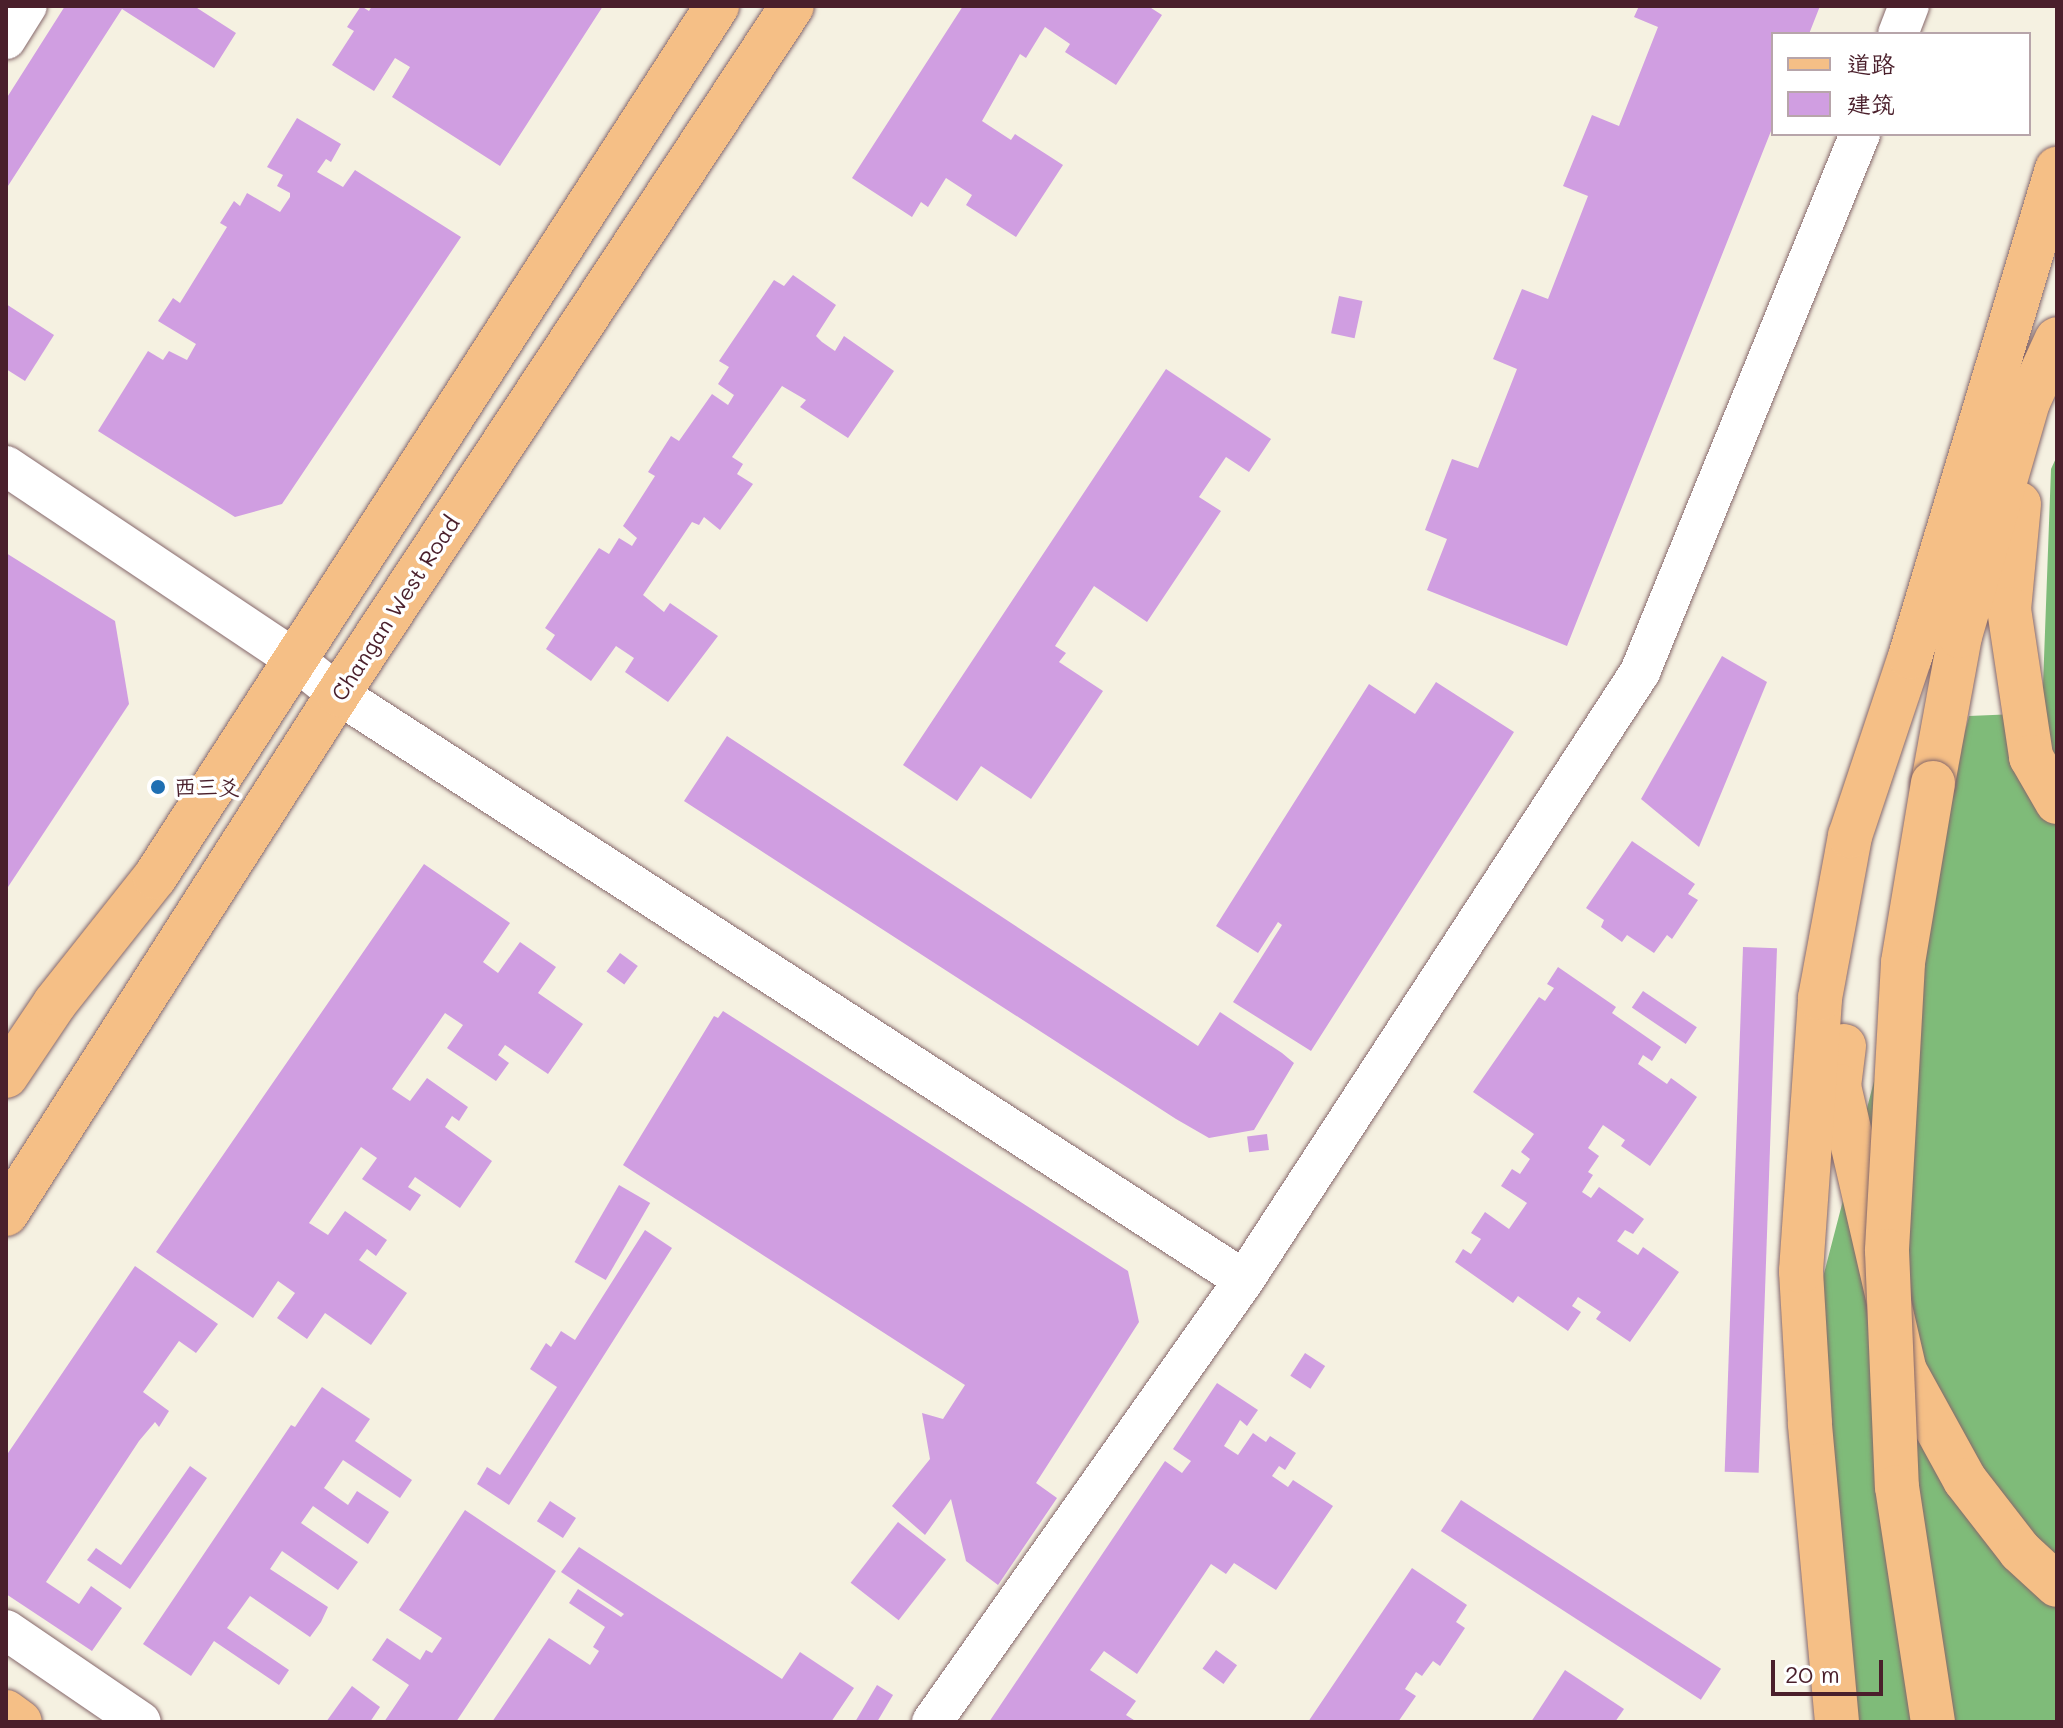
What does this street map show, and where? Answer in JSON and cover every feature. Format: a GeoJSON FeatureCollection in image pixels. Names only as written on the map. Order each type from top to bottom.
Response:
{"type":"FeatureCollection","features":[{"type":"Feature","properties":{"kind":"main road"},"geometry":{"type":"LineString","coordinates":[[6,1076],[55,1003],[155,877],[717,6]]}},
{"type":"Feature","properties":{"kind":"main road","name":"Changan West Road"},"geometry":{"type":"LineString","coordinates":[[6,1214],[338,694],[792,6]]}},
{"type":"Feature","properties":{"kind":"main road"},"geometry":{"type":"LineString","coordinates":[[1837,1722],[1810,1423],[1801,1271],[1820,998],[1850,836],[1910,657],[2057,169]]}},
{"type":"Feature","properties":{"kind":"main road"},"geometry":{"type":"LineString","coordinates":[[1933,1722],[1897,1487],[1887,1251],[1903,963],[1960,636],[2028,402],[2057,339]]}},
{"type":"Feature","properties":{"kind":"main road"},"geometry":{"type":"LineString","coordinates":[[2028,402],[2009,609],[2031,757],[2057,802]]}},
{"type":"Feature","properties":{"kind":"main road"},"geometry":{"type":"LineString","coordinates":[[1910,657],[1867,871],[1839,1086],[1875,1254],[1905,1371],[1965,1480],[2020,1551],[2057,1585]]}},
{"type":"Feature","properties":{"kind":"main road"},"geometry":{"type":"LineString","coordinates":[[6,1712],[20,1722]]}},
{"type":"Feature","properties":{"kind":"street"},"geometry":{"type":"LineString","coordinates":[[6,39],[27,6]]}},
{"type":"Feature","properties":{"kind":"street"},"geometry":{"type":"LineString","coordinates":[[1899,32],[1909,6]]}},
{"type":"Feature","properties":{"kind":"street"},"geometry":{"type":"LineString","coordinates":[[932,1722],[1244,1280],[1640,672],[1859,136]]}},
{"type":"Feature","properties":{"kind":"street"},"geometry":{"type":"LineString","coordinates":[[6,466],[294,659],[338,694],[1244,1280]]}},
{"type":"Feature","properties":{"kind":"street"},"geometry":{"type":"LineString","coordinates":[[6,1630],[141,1722]]}},
{"type":"Feature","properties":{"kind":"green space"},"geometry":{"type":"Polygon","coordinates":[[[2057,456],[2057,1722],[1852,1722],[1821,1285],[1969,716],[2042,713],[2051,469],[2057,456]]]}},
{"type":"Feature","properties":{"kind":"building"},"geometry":{"type":"Polygon","coordinates":[[[65,6],[194,6],[236,33],[214,68],[122,9],[6,189],[6,99],[65,6]]]}},
{"type":"Feature","properties":{"kind":"building"},"geometry":{"type":"Polygon","coordinates":[[[361,6],[369,11],[372,6],[603,6],[500,166],[392,97],[410,67],[395,58],[374,91],[332,65],[354,31],[347,27],[361,6]]]}},
{"type":"Feature","properties":{"kind":"building"},"geometry":{"type":"Polygon","coordinates":[[[963,6],[1148,6],[1162,15],[1116,85],[1065,52],[1070,44],[1045,27],[1026,58],[1020,54],[982,121],[1011,140],[1015,134],[1063,165],[1016,237],[966,205],[972,195],[946,178],[928,207],[921,202],[912,217],[852,178],[963,6]]]}},
{"type":"Feature","properties":{"kind":"building"},"geometry":{"type":"Polygon","coordinates":[[[1639,6],[1820,6],[1810,32],[1771,32],[1771,131],[1567,646],[1427,590],[1447,539],[1425,530],[1452,459],[1478,468],[1517,369],[1493,359],[1522,289],[1548,299],[1588,196],[1563,186],[1592,115],[1619,126],[1658,27],[1634,17],[1639,6]]]}},
{"type":"Feature","properties":{"kind":"building"},"geometry":{"type":"Polygon","coordinates":[[[297,118],[341,144],[331,162],[326,159],[317,172],[343,187],[355,170],[461,237],[282,504],[235,517],[98,431],[148,351],[163,360],[169,351],[187,360],[196,344],[158,321],[173,298],[180,303],[227,227],[220,223],[234,201],[240,206],[247,193],[280,212],[290,193],[277,186],[283,175],[267,167],[297,118]]]}},
{"type":"Feature","properties":{"kind":"building"},"geometry":{"type":"Polygon","coordinates":[[[793,275],[836,305],[816,336],[822,342],[835,351],[844,336],[894,371],[848,438],[800,407],[806,400],[782,386],[732,457],[743,464],[737,474],[753,484],[720,530],[704,517],[699,525],[692,522],[643,595],[664,612],[670,603],[718,636],[668,702],[625,672],[634,658],[616,646],[591,681],[546,649],[555,635],[545,628],[599,548],[609,554],[619,538],[632,546],[637,538],[623,526],[655,476],[648,472],[671,436],[679,441],[712,394],[728,405],[734,395],[718,384],[729,367],[719,361],[774,280],[784,286],[793,275]]]}},
{"type":"Feature","properties":{"kind":"building"},"geometry":{"type":"Polygon","coordinates":[[[1339,296],[1362,301],[1355,338],[1331,333],[1339,296]]]}},
{"type":"Feature","properties":{"kind":"building"},"geometry":{"type":"Polygon","coordinates":[[[6,304],[54,335],[25,381],[6,369],[6,304]]]}},
{"type":"Feature","properties":{"kind":"building"},"geometry":{"type":"Polygon","coordinates":[[[1166,369],[1271,439],[1249,472],[1226,457],[1199,497],[1221,511],[1147,622],[1094,586],[1055,646],[1066,653],[1059,662],[1103,691],[1031,799],[981,766],[957,801],[903,765],[1166,369]]]}},
{"type":"Feature","properties":{"kind":"building"},"geometry":{"type":"Polygon","coordinates":[[[6,553],[115,621],[129,704],[6,890],[6,553]]]}},
{"type":"Feature","properties":{"kind":"building"},"geometry":{"type":"Polygon","coordinates":[[[1722,656],[1767,682],[1699,847],[1641,799],[1722,656]]]}},
{"type":"Feature","properties":{"kind":"building"},"geometry":{"type":"Polygon","coordinates":[[[1436,682],[1514,732],[1311,1051],[1233,1002],[1282,925],[1278,922],[1258,953],[1216,926],[1369,684],[1415,714],[1436,682]]]}},
{"type":"Feature","properties":{"kind":"building"},"geometry":{"type":"Polygon","coordinates":[[[727,736],[1198,1046],[1220,1012],[1282,1053],[1294,1063],[1254,1130],[1209,1138],[1176,1119],[684,801],[727,736]]]}},
{"type":"Feature","properties":{"kind":"building"},"geometry":{"type":"Polygon","coordinates":[[[1632,841],[1695,884],[1688,894],[1698,900],[1672,939],[1667,935],[1654,953],[1627,935],[1622,942],[1601,927],[1604,920],[1586,908],[1632,841]]]}},
{"type":"Feature","properties":{"kind":"building"},"geometry":{"type":"Polygon","coordinates":[[[424,864],[510,923],[483,962],[498,973],[520,942],[556,967],[538,993],[583,1024],[548,1074],[505,1045],[498,1055],[509,1063],[496,1081],[447,1048],[463,1025],[445,1013],[392,1089],[410,1101],[427,1078],[468,1107],[459,1121],[452,1116],[445,1127],[492,1161],[460,1208],[415,1177],[408,1187],[421,1195],[410,1211],[362,1179],[377,1158],[361,1147],[309,1223],[328,1235],[345,1211],[387,1240],[376,1256],[367,1249],[359,1260],[407,1293],[371,1345],[325,1313],[307,1339],[277,1318],[295,1293],[278,1281],[253,1318],[156,1252],[424,864]]]}},
{"type":"Feature","properties":{"kind":"building"},"geometry":{"type":"Polygon","coordinates":[[[1743,947],[1777,948],[1759,1473],[1725,1472],[1743,947]]]}},
{"type":"Feature","properties":{"kind":"building"},"geometry":{"type":"Polygon","coordinates":[[[620,953],[638,966],[624,985],[606,972],[620,953]]]}},
{"type":"Feature","properties":{"kind":"building"},"geometry":{"type":"Polygon","coordinates":[[[1558,967],[1616,1007],[1612,1013],[1661,1047],[1652,1061],[1643,1055],[1638,1064],[1667,1084],[1671,1078],[1697,1097],[1650,1166],[1621,1146],[1625,1140],[1603,1125],[1588,1148],[1599,1156],[1588,1172],[1593,1175],[1582,1192],[1591,1198],[1599,1187],[1644,1219],[1633,1234],[1625,1230],[1617,1241],[1638,1255],[1643,1247],[1679,1272],[1630,1342],[1596,1319],[1601,1312],[1578,1297],[1572,1306],[1581,1312],[1568,1331],[1518,1296],[1513,1303],[1455,1262],[1463,1249],[1471,1254],[1481,1239],[1471,1233],[1485,1212],[1509,1229],[1527,1203],[1501,1186],[1512,1169],[1520,1174],[1530,1159],[1521,1152],[1534,1134],[1473,1092],[1539,997],[1545,1001],[1554,988],[1547,984],[1558,967]]]}},
{"type":"Feature","properties":{"kind":"building"},"geometry":{"type":"Polygon","coordinates":[[[1643,991],[1697,1027],[1686,1044],[1632,1008],[1643,991]]]}},
{"type":"Feature","properties":{"kind":"building"},"geometry":{"type":"Polygon","coordinates":[[[723,1011],[1128,1271],[1139,1322],[1036,1483],[1057,1498],[998,1585],[966,1561],[951,1499],[925,1535],[892,1506],[930,1459],[922,1413],[943,1419],[965,1385],[623,1165],[714,1016],[718,1018],[723,1011]]]}},
{"type":"Feature","properties":{"kind":"building"},"geometry":{"type":"Polygon","coordinates":[[[1267,1134],[1269,1150],[1249,1152],[1247,1136],[1267,1134]]]}},
{"type":"Feature","properties":{"kind":"building"},"geometry":{"type":"Polygon","coordinates":[[[619,1185],[650,1203],[606,1280],[574,1262],[619,1185]]]}},
{"type":"Feature","properties":{"kind":"building"},"geometry":{"type":"Polygon","coordinates":[[[645,1230],[672,1248],[509,1505],[477,1484],[487,1467],[500,1475],[557,1387],[530,1369],[546,1343],[551,1347],[561,1331],[575,1340],[645,1230]]]}},
{"type":"Feature","properties":{"kind":"building"},"geometry":{"type":"Polygon","coordinates":[[[135,1266],[218,1324],[196,1353],[179,1341],[143,1392],[169,1411],[159,1427],[155,1422],[139,1441],[46,1582],[79,1604],[91,1586],[122,1608],[92,1651],[6,1594],[6,1456],[135,1266]]]}},
{"type":"Feature","properties":{"kind":"building"},"geometry":{"type":"Polygon","coordinates":[[[1305,1353],[1325,1366],[1310,1389],[1290,1376],[1305,1353]]]}},
{"type":"Feature","properties":{"kind":"building"},"geometry":{"type":"Polygon","coordinates":[[[1217,1383],[1258,1410],[1247,1426],[1240,1420],[1224,1446],[1238,1455],[1253,1433],[1266,1442],[1270,1436],[1296,1453],[1285,1470],[1279,1466],[1272,1476],[1288,1487],[1293,1480],[1333,1506],[1276,1590],[1234,1563],[1226,1574],[1211,1564],[1137,1674],[1104,1651],[1090,1670],[1136,1701],[1126,1715],[1137,1722],[989,1722],[1165,1461],[1182,1473],[1191,1461],[1173,1449],[1217,1383]]]}},
{"type":"Feature","properties":{"kind":"building"},"geometry":{"type":"Polygon","coordinates":[[[322,1387],[370,1419],[355,1441],[412,1480],[400,1498],[343,1460],[324,1488],[348,1505],[357,1491],[389,1512],[368,1544],[313,1506],[301,1523],[358,1562],[338,1590],[282,1551],[270,1569],[328,1607],[310,1637],[250,1596],[227,1628],[289,1670],[279,1685],[214,1641],[191,1676],[143,1644],[291,1425],[295,1427],[322,1387]]]}},
{"type":"Feature","properties":{"kind":"building"},"geometry":{"type":"Polygon","coordinates":[[[190,1466],[207,1478],[130,1589],[87,1560],[96,1548],[121,1565],[190,1466]]]}},
{"type":"Feature","properties":{"kind":"building"},"geometry":{"type":"Polygon","coordinates":[[[1461,1500],[1721,1669],[1701,1700],[1441,1531],[1461,1500]]]}},
{"type":"Feature","properties":{"kind":"building"},"geometry":{"type":"Polygon","coordinates":[[[550,1501],[576,1518],[563,1538],[537,1521],[550,1501]]]}},
{"type":"Feature","properties":{"kind":"building"},"geometry":{"type":"Polygon","coordinates":[[[465,1510],[556,1571],[456,1722],[384,1722],[409,1685],[372,1660],[387,1638],[420,1660],[426,1650],[432,1653],[442,1638],[399,1610],[465,1510]]]}},
{"type":"Feature","properties":{"kind":"building"},"geometry":{"type":"Polygon","coordinates":[[[898,1522],[946,1560],[899,1620],[851,1583],[898,1522]]]}},
{"type":"Feature","properties":{"kind":"building"},"geometry":{"type":"Polygon","coordinates":[[[579,1547],[782,1679],[800,1652],[854,1688],[831,1722],[492,1722],[549,1638],[590,1665],[599,1651],[593,1647],[605,1627],[569,1603],[578,1589],[621,1617],[624,1614],[561,1572],[579,1547]]]}},
{"type":"Feature","properties":{"kind":"building"},"geometry":{"type":"Polygon","coordinates":[[[1412,1568],[1467,1605],[1456,1622],[1465,1628],[1440,1666],[1433,1661],[1422,1676],[1416,1672],[1405,1689],[1416,1696],[1398,1722],[1308,1722],[1412,1568]]]}},
{"type":"Feature","properties":{"kind":"building"},"geometry":{"type":"Polygon","coordinates":[[[1216,1650],[1237,1665],[1224,1684],[1202,1669],[1216,1650]]]}},
{"type":"Feature","properties":{"kind":"building"},"geometry":{"type":"Polygon","coordinates":[[[1565,1670],[1624,1709],[1615,1722],[1531,1722],[1565,1670]]]}},
{"type":"Feature","properties":{"kind":"building"},"geometry":{"type":"Polygon","coordinates":[[[877,1685],[893,1695],[877,1722],[855,1722],[877,1685]]]}},
{"type":"Feature","properties":{"kind":"building"},"geometry":{"type":"Polygon","coordinates":[[[352,1686],[380,1707],[370,1722],[326,1722],[352,1686]]]}},
{"type":"Feature","properties":{"kind":"place","name":"西三爻"},"geometry":{"type":"Point","coordinates":[158,787]}}]}
